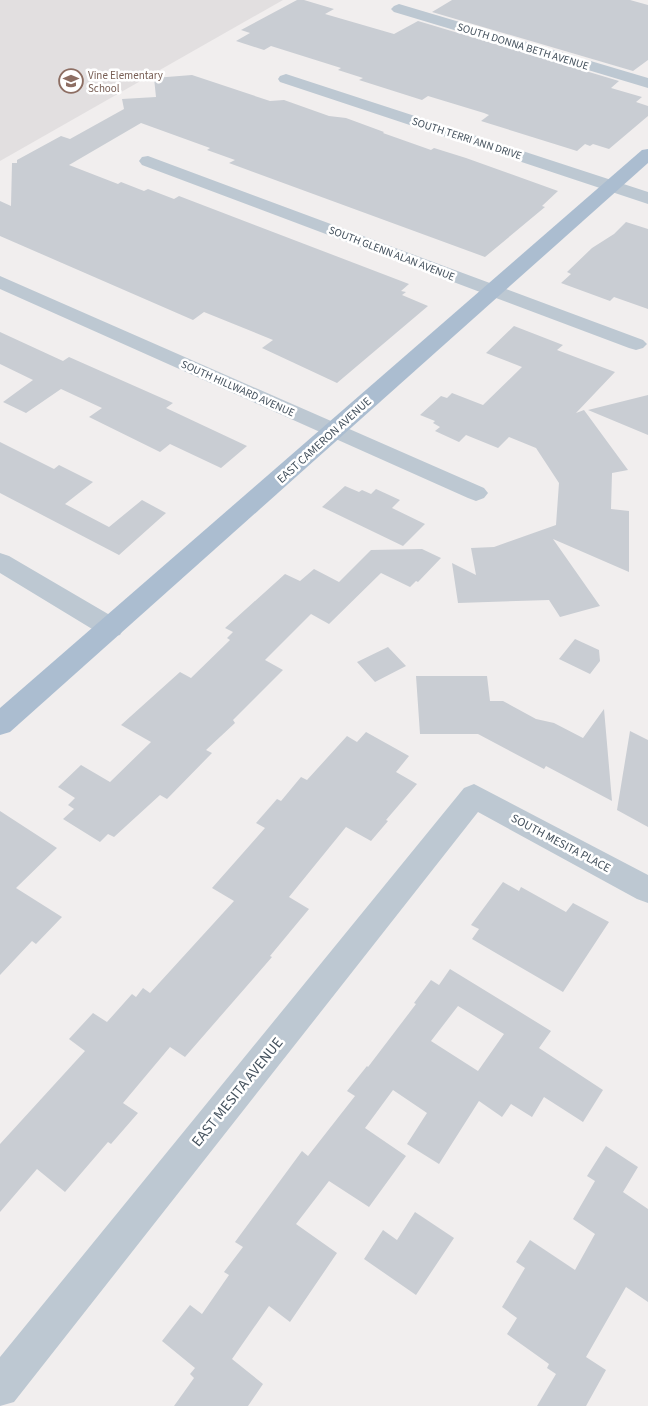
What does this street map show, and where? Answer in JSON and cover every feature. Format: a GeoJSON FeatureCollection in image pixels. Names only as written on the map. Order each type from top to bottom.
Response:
{"type":"FeatureCollection","features":[{"type":"Feature","properties":{"kind":"main road","name":"EAST CAMERON AVENUE"},"geometry":{"type":"LineString","coordinates":[[0,724],[648,154]]}},
{"type":"Feature","properties":{"kind":"street","name":"SOUTH DONNA BETH AVENUE"},"geometry":{"type":"LineString","coordinates":[[399,9],[648,83]]}},
{"type":"Feature","properties":{"kind":"street","name":"SOUTH TERRI ANN DRIVE"},"geometry":{"type":"LineString","coordinates":[[286,79],[648,198]]}},
{"type":"Feature","properties":{"kind":"street","name":"SOUTH GLENN ALAN AVENUE"},"geometry":{"type":"LineString","coordinates":[[148,161],[636,344]]}},
{"type":"Feature","properties":{"kind":"street","name":"SOUTH HILLWARD AVENUE"},"geometry":{"type":"LineString","coordinates":[[0,282],[476,493]]}},
{"type":"Feature","properties":{"kind":"street"},"geometry":{"type":"LineString","coordinates":[[0,562],[111,628]]}},
{"type":"Feature","properties":{"kind":"street","name":"SOUTH MESITA PLACE"},"geometry":{"type":"LineString","coordinates":[[474,796],[648,890]]}},
{"type":"Feature","properties":{"kind":"street","name":"EAST MESITA AVENUE"},"geometry":{"type":"LineString","coordinates":[[0,1388],[474,796]]}},
{"type":"Feature","properties":{"kind":"shaded area","name":"Vine Elementary School"},"geometry":{"type":"Polygon","coordinates":[[[0,0],[283,0],[0,161],[0,0]]]}},
{"type":"Feature","properties":{"kind":"building"},"geometry":{"type":"Polygon","coordinates":[[[297,0],[304,0],[334,9],[325,14],[394,34],[418,21],[619,81],[611,88],[642,97],[636,102],[648,106],[648,116],[609,149],[593,144],[590,146],[585,144],[577,151],[481,121],[489,115],[484,113],[428,96],[422,100],[359,80],[363,78],[338,70],[341,68],[271,46],[264,50],[236,41],[250,33],[241,30],[297,0]]]}},
{"type":"Feature","properties":{"kind":"building"},"geometry":{"type":"Polygon","coordinates":[[[452,0],[630,0],[648,5],[648,60],[633,71],[432,12],[452,0]]]}},
{"type":"Feature","properties":{"kind":"building"},"geometry":{"type":"Polygon","coordinates":[[[192,75],[270,101],[284,100],[329,116],[346,118],[431,150],[434,148],[466,158],[558,191],[542,206],[545,207],[485,257],[229,163],[235,160],[207,150],[210,148],[141,123],[69,165],[118,184],[121,182],[144,191],[148,189],[174,199],[179,196],[409,284],[401,291],[406,292],[402,295],[428,306],[337,383],[262,348],[273,340],[204,312],[193,320],[0,236],[0,201],[11,206],[12,163],[17,163],[17,160],[61,136],[70,139],[124,109],[122,99],[156,97],[154,78],[192,75]]]}},
{"type":"Feature","properties":{"kind":"building"},"geometry":{"type":"Polygon","coordinates":[[[626,222],[648,229],[648,309],[614,297],[610,301],[561,283],[571,274],[567,272],[592,248],[614,234],[626,222]]]}},
{"type":"Feature","properties":{"kind":"building"},"geometry":{"type":"Polygon","coordinates":[[[514,326],[563,345],[557,350],[615,372],[576,413],[584,410],[628,470],[612,473],[611,509],[629,511],[629,572],[553,539],[600,606],[560,617],[549,600],[458,603],[452,563],[476,575],[471,548],[494,547],[556,525],[559,483],[536,448],[509,437],[498,448],[466,435],[459,442],[435,431],[440,427],[433,423],[435,421],[420,415],[441,396],[447,398],[452,393],[483,405],[522,367],[486,353],[514,326]]]}},
{"type":"Feature","properties":{"kind":"building"},"geometry":{"type":"Polygon","coordinates":[[[0,332],[63,361],[69,357],[173,403],[166,408],[247,446],[221,468],[170,444],[160,452],[89,417],[102,408],[61,389],[26,413],[3,402],[33,380],[0,364],[0,332]]]}},
{"type":"Feature","properties":{"kind":"building"},"geometry":{"type":"Polygon","coordinates":[[[648,395],[648,435],[588,410],[648,395]]]}},
{"type":"Feature","properties":{"kind":"building"},"geometry":{"type":"Polygon","coordinates":[[[0,442],[54,469],[59,465],[93,482],[65,504],[109,527],[142,500],[166,513],[119,555],[0,493],[0,442]]]}},
{"type":"Feature","properties":{"kind":"building"},"geometry":{"type":"Polygon","coordinates":[[[345,486],[359,492],[362,490],[371,494],[376,489],[400,500],[392,508],[425,524],[403,546],[322,507],[345,486]]]}},
{"type":"Feature","properties":{"kind":"building"},"geometry":{"type":"Polygon","coordinates":[[[422,549],[441,558],[418,582],[416,581],[410,587],[381,573],[329,624],[311,614],[265,660],[283,670],[233,720],[235,723],[206,750],[212,753],[167,799],[160,795],[114,837],[108,834],[100,842],[63,819],[74,809],[68,805],[75,798],[58,787],[81,765],[110,782],[151,742],[121,725],[180,672],[191,678],[230,640],[227,638],[233,632],[225,628],[285,574],[300,581],[314,569],[339,582],[371,550],[422,549]]]}},
{"type":"Feature","properties":{"kind":"building"},"geometry":{"type":"Polygon","coordinates":[[[575,639],[599,650],[600,661],[590,674],[559,659],[575,639]]]}},
{"type":"Feature","properties":{"kind":"building"},"geometry":{"type":"Polygon","coordinates":[[[388,647],[406,666],[375,682],[357,662],[388,647]]]}},
{"type":"Feature","properties":{"kind":"building"},"geometry":{"type":"Polygon","coordinates":[[[416,676],[487,676],[490,701],[503,701],[536,719],[554,723],[583,738],[604,709],[612,801],[546,766],[544,769],[478,734],[420,734],[416,676]]]}},
{"type":"Feature","properties":{"kind":"building"},"geometry":{"type":"Polygon","coordinates":[[[630,731],[648,740],[648,827],[617,810],[630,731]]]}},
{"type":"Feature","properties":{"kind":"building"},"geometry":{"type":"Polygon","coordinates":[[[366,732],[409,756],[396,772],[417,784],[386,820],[388,821],[371,841],[346,827],[289,897],[309,909],[270,956],[272,957],[185,1057],[170,1047],[123,1103],[138,1113],[111,1144],[108,1142],[65,1192],[37,1169],[0,1212],[0,1144],[85,1051],[69,1039],[93,1013],[107,1022],[132,994],[136,997],[143,988],[150,993],[234,901],[212,888],[265,828],[256,823],[277,799],[281,801],[301,777],[307,780],[347,736],[357,742],[366,732]]]}},
{"type":"Feature","properties":{"kind":"building"},"geometry":{"type":"Polygon","coordinates":[[[0,811],[57,848],[16,888],[62,917],[36,944],[32,941],[0,975],[0,811]]]}},
{"type":"Feature","properties":{"kind":"building"},"geometry":{"type":"Polygon","coordinates":[[[503,882],[519,891],[521,887],[566,912],[573,903],[609,922],[563,992],[472,939],[479,929],[471,925],[503,882]]]}},
{"type":"Feature","properties":{"kind":"building"},"geometry":{"type":"Polygon","coordinates":[[[450,969],[551,1031],[539,1048],[603,1090],[583,1122],[544,1097],[532,1117],[511,1104],[502,1117],[479,1101],[439,1164],[407,1144],[427,1113],[393,1090],[365,1128],[406,1156],[369,1207],[329,1181],[296,1224],[337,1253],[290,1322],[269,1306],[232,1359],[263,1384],[248,1406],[174,1406],[194,1378],[190,1374],[195,1368],[162,1341],[190,1305],[202,1314],[229,1275],[224,1272],[243,1247],[235,1242],[302,1151],[308,1156],[355,1096],[347,1091],[368,1067],[416,1004],[414,1003],[431,980],[439,985],[450,969]],[[458,1006],[431,1041],[478,1071],[504,1034],[458,1006]]]}},
{"type":"Feature","properties":{"kind":"building"},"geometry":{"type":"Polygon","coordinates":[[[606,1146],[638,1167],[623,1192],[648,1209],[648,1302],[626,1287],[586,1357],[606,1370],[586,1406],[537,1406],[556,1374],[547,1368],[549,1364],[507,1334],[517,1318],[502,1307],[525,1268],[516,1262],[530,1240],[575,1270],[595,1234],[573,1219],[595,1181],[587,1176],[606,1146]]]}},
{"type":"Feature","properties":{"kind":"building"},"geometry":{"type":"Polygon","coordinates":[[[415,1212],[454,1238],[416,1295],[364,1259],[383,1230],[397,1240],[415,1212]]]}},
{"type":"Feature","properties":{"kind":"place","name":"Vine Elementary School"},"geometry":{"type":"Point","coordinates":[71,81]}}]}
